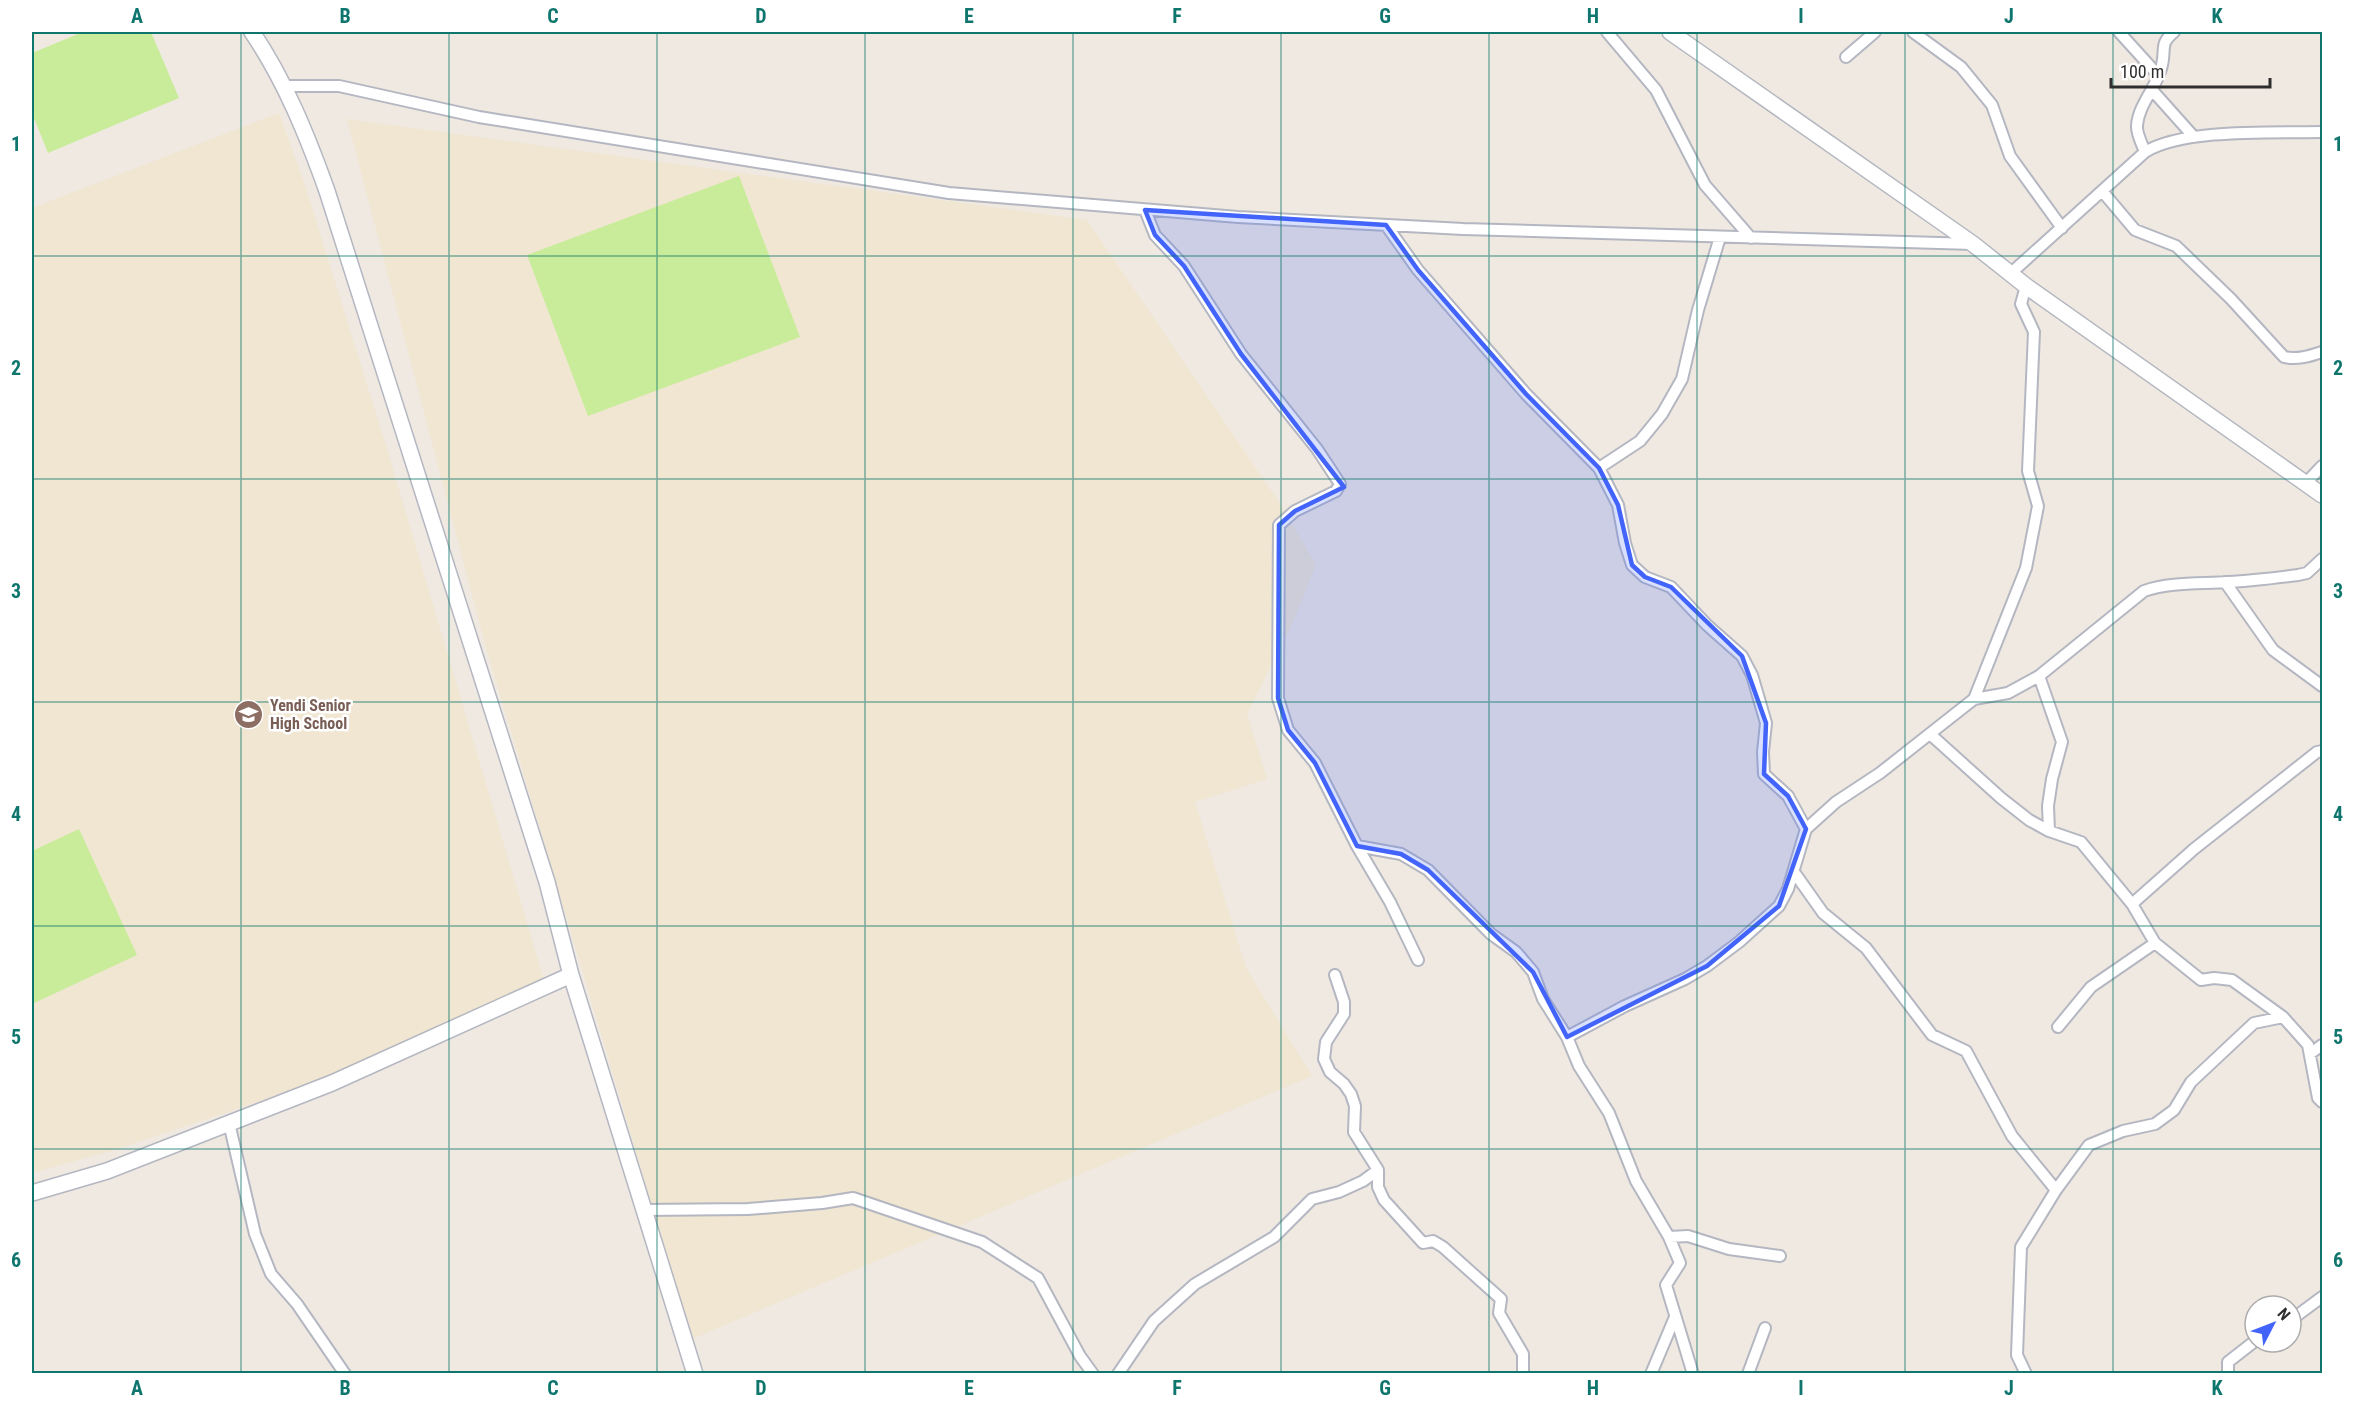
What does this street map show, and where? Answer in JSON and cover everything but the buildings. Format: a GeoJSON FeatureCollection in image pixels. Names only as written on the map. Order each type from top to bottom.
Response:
{"type":"FeatureCollection","features":[{"type":"Feature","properties":{"kind":"main road"},"geometry":{"type":"LineString","coordinates":[[252,32],[269,57],[306,131],[327,191],[546,882],[571,975],[695,1374]]}},
{"type":"Feature","properties":{"kind":"main road"},"geometry":{"type":"LineString","coordinates":[[1670,32],[1973,244],[2026,286],[2322,495]]}},
{"type":"Feature","properties":{"kind":"main road"},"geometry":{"type":"LineString","coordinates":[[32,1193],[106,1171],[332,1083],[571,975]]}},
{"type":"Feature","properties":{"kind":"street"},"geometry":{"type":"LineString","coordinates":[[1607,32],[1656,90],[1705,185],[1751,238]]}},
{"type":"Feature","properties":{"kind":"street"},"geometry":{"type":"LineString","coordinates":[[1846,57],[1875,32]]}},
{"type":"Feature","properties":{"kind":"street"},"geometry":{"type":"LineString","coordinates":[[1913,32],[1961,67],[1992,105],[2010,156],[2062,228]]}},
{"type":"Feature","properties":{"kind":"street"},"geometry":{"type":"LineString","coordinates":[[2119,32],[2158,75]]}},
{"type":"Feature","properties":{"kind":"street"},"geometry":{"type":"LineString","coordinates":[[2145,152],[2136,127],[2141,108],[2163,64],[2166,39],[2174,32]]}},
{"type":"Feature","properties":{"kind":"street"},"geometry":{"type":"LineString","coordinates":[[284,86],[339,86],[479,117],[949,193],[1145,210],[1463,230],[1973,244]]}},
{"type":"Feature","properties":{"kind":"street"},"geometry":{"type":"LineString","coordinates":[[2152,90],[2194,137]]}},
{"type":"Feature","properties":{"kind":"street"},"geometry":{"type":"LineString","coordinates":[[2010,274],[2102,190],[2158,143],[2194,137],[2322,132]]}},
{"type":"Feature","properties":{"kind":"street"},"geometry":{"type":"LineString","coordinates":[[2102,190],[2135,230],[2176,246],[2231,299],[2284,357],[2291,359],[2307,357],[2322,352]]}},
{"type":"Feature","properties":{"kind":"street"},"geometry":{"type":"LineString","coordinates":[[1145,210],[1155,235],[1184,266],[1241,354],[1317,449],[1340,484],[1336,491],[1295,511],[1279,525],[1278,698],[1288,730],[1315,763],[1418,960]]}},
{"type":"Feature","properties":{"kind":"street"},"geometry":{"type":"LineString","coordinates":[[1386,225],[1418,270],[1526,394],[1599,468],[1618,505],[1625,543],[1632,565],[1645,577],[1671,587],[1707,625],[1742,656],[1752,675],[1766,723],[1763,752],[1764,774],[1788,796],[1806,829]]}},
{"type":"Feature","properties":{"kind":"street"},"geometry":{"type":"LineString","coordinates":[[1599,468],[1640,441],[1662,414],[1682,379],[1698,310],[1720,237]]}},
{"type":"Feature","properties":{"kind":"street"},"geometry":{"type":"LineString","coordinates":[[1974,699],[2026,568],[2038,506],[2028,471],[2034,332],[2021,304],[2026,286]]}},
{"type":"Feature","properties":{"kind":"street"},"geometry":{"type":"LineString","coordinates":[[2306,483],[2322,466]]}},
{"type":"Feature","properties":{"kind":"street"},"geometry":{"type":"LineString","coordinates":[[1567,1037],[1707,966],[1739,942],[1779,906],[1794,872],[1806,829],[1836,802],[1880,773],[1974,699],[2008,693],[2039,676],[2144,591],[2155,587],[2307,573],[2322,559]]}},
{"type":"Feature","properties":{"kind":"street"},"geometry":{"type":"LineString","coordinates":[[2225,582],[2274,650],[2322,686]]}},
{"type":"Feature","properties":{"kind":"street"},"geometry":{"type":"LineString","coordinates":[[2039,676],[2062,742],[2052,779],[2048,806],[2049,831]]}},
{"type":"Feature","properties":{"kind":"street"},"geometry":{"type":"LineString","coordinates":[[1930,734],[2029,820],[2049,831],[2081,842],[2132,904],[2155,943],[2201,980],[2214,978],[2232,980],[2283,1017],[2304,1038],[2310,1053],[2318,1098],[2322,1102]]}},
{"type":"Feature","properties":{"kind":"street"},"geometry":{"type":"LineString","coordinates":[[2132,904],[2194,849],[2317,752],[2322,751]]}},
{"type":"Feature","properties":{"kind":"street"},"geometry":{"type":"LineString","coordinates":[[1358,846],[1401,854],[1428,870],[1483,927],[1516,952],[1533,972],[1543,999],[1567,1037],[1579,1066],[1610,1113],[1636,1181],[1669,1237],[1680,1263],[1666,1285],[1693,1374]]}},
{"type":"Feature","properties":{"kind":"street"},"geometry":{"type":"LineString","coordinates":[[1794,872],[1823,913],[1866,948],[1932,1035],[1966,1051],[2012,1136],[2056,1190]]}},
{"type":"Feature","properties":{"kind":"street"},"geometry":{"type":"LineString","coordinates":[[2058,1027],[2091,987],[2155,943]]}},
{"type":"Feature","properties":{"kind":"street"},"geometry":{"type":"LineString","coordinates":[[1335,975],[1344,1002],[1344,1014],[1326,1042],[1324,1059],[1330,1072],[1352,1094],[1355,1106],[1354,1132],[1378,1170],[1378,1187],[1384,1200],[1423,1243],[1432,1241],[1443,1246],[1501,1299],[1499,1313],[1523,1354],[1523,1374]]}},
{"type":"Feature","properties":{"kind":"street"},"geometry":{"type":"LineString","coordinates":[[2026,1374],[2017,1354],[2021,1247],[2056,1190],[2089,1145],[2123,1131],[2155,1124],[2174,1110],[2191,1082],[2254,1023],[2283,1017]]}},
{"type":"Feature","properties":{"kind":"street"},"geometry":{"type":"LineString","coordinates":[[2310,1053],[2322,1045]]}},
{"type":"Feature","properties":{"kind":"street"},"geometry":{"type":"LineString","coordinates":[[229,1123],[255,1234],[271,1274],[297,1304],[345,1374]]}},
{"type":"Feature","properties":{"kind":"street"},"geometry":{"type":"LineString","coordinates":[[1118,1374],[1154,1321],[1195,1284],[1274,1237],[1312,1199],[1338,1192],[1363,1181],[1378,1170]]}},
{"type":"Feature","properties":{"kind":"street"},"geometry":{"type":"LineString","coordinates":[[643,1210],[748,1209],[853,1198],[982,1242],[1038,1278],[1080,1356],[1093,1374]]}},
{"type":"Feature","properties":{"kind":"street"},"geometry":{"type":"LineString","coordinates":[[1669,1237],[1688,1236],[1729,1249],[1780,1256]]}},
{"type":"Feature","properties":{"kind":"street"},"geometry":{"type":"LineString","coordinates":[[2303,1311],[2322,1298]]}},
{"type":"Feature","properties":{"kind":"street"},"geometry":{"type":"LineString","coordinates":[[1651,1374],[1675,1317]]}},
{"type":"Feature","properties":{"kind":"street"},"geometry":{"type":"LineString","coordinates":[[1748,1374],[1765,1328]]}},
{"type":"Feature","properties":{"kind":"street"},"geometry":{"type":"LineString","coordinates":[[2228,1374],[2228,1362],[2243,1350]]}},
{"type":"Feature","properties":{"kind":"highlighted area"},"geometry":{"type":"Polygon","coordinates":[[[1145,210],[1386,225],[1418,270],[1526,394],[1599,468],[1618,505],[1632,565],[1645,577],[1671,587],[1742,656],[1766,723],[1764,774],[1788,796],[1806,829],[1779,906],[1707,966],[1567,1037],[1533,972],[1428,870],[1401,854],[1357,846],[1315,763],[1288,730],[1278,698],[1279,525],[1295,511],[1344,487],[1241,354],[1184,266],[1155,235],[1145,210]]]}},
{"type":"Feature","properties":{"kind":"shaded area","name":"Yendi Senior High School"},"geometry":{"type":"Polygon","coordinates":[[[279,113],[304,182],[387,449],[544,980],[302,1087],[111,1151],[32,1173],[32,208],[279,113]]]}},
{"type":"Feature","properties":{"kind":"shaded area"},"geometry":{"type":"Polygon","coordinates":[[[347,119],[1087,220],[1279,502],[1316,565],[1294,620],[1247,714],[1267,779],[1195,802],[1246,968],[1312,1076],[692,1339],[484,641],[347,119]]]}},
{"type":"Feature","properties":{"kind":"green space"},"geometry":{"type":"Polygon","coordinates":[[[83,32],[151,32],[179,98],[48,153],[32,113],[32,53],[83,32]]]}},
{"type":"Feature","properties":{"kind":"green space"},"geometry":{"type":"Polygon","coordinates":[[[739,176],[800,337],[588,416],[527,255],[739,176]]]}},
{"type":"Feature","properties":{"kind":"green space"},"geometry":{"type":"Polygon","coordinates":[[[79,829],[137,955],[32,1004],[32,851],[79,829]]]}},
{"type":"Feature","properties":{"kind":"place","name":"Yendi Senior High School"},"geometry":{"type":"Point","coordinates":[249,714]}}]}
